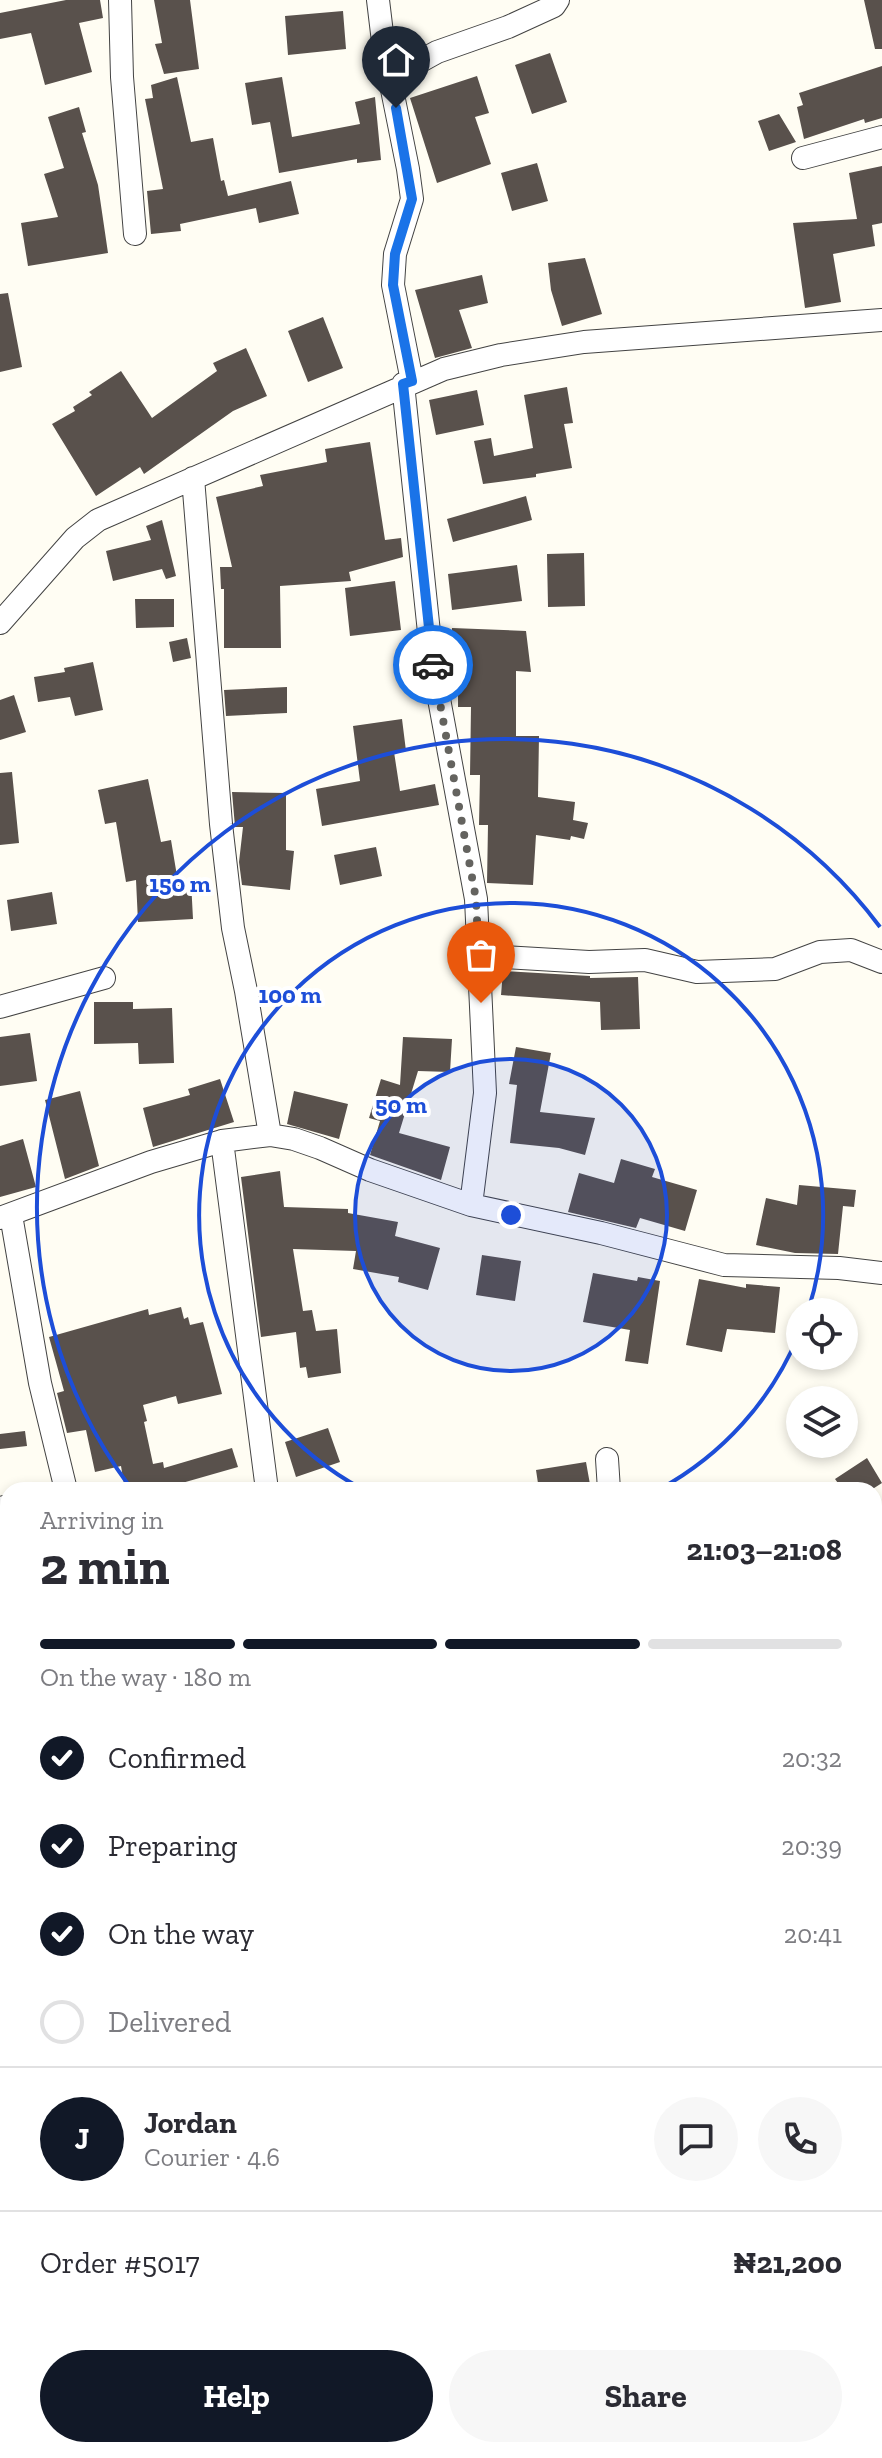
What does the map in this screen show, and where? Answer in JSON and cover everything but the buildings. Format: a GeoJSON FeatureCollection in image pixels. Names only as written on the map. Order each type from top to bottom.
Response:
{"type":"FeatureCollection","features":[{"type":"Feature","properties":{"kind":"street"},"geometry":{"type":"LineString","coordinates":[[120,0],[122,77],[135,234]]}},
{"type":"Feature","properties":{"kind":"street"},"geometry":{"type":"LineString","coordinates":[[378,0],[412,199],[395,254],[393,285],[408,383],[432,661],[476,899],[485,1093],[471,1205]]}},
{"type":"Feature","properties":{"kind":"street"},"geometry":{"type":"LineString","coordinates":[[390,78],[437,52],[508,27],[554,6],[558,0]]}},
{"type":"Feature","properties":{"kind":"street"},"geometry":{"type":"LineString","coordinates":[[803,158],[882,137]]}},
{"type":"Feature","properties":{"kind":"street"},"geometry":{"type":"LineString","coordinates":[[0,623],[86,527],[98,520],[444,369],[501,355],[584,342],[882,320]]}},
{"type":"Feature","properties":{"kind":"street"},"geometry":{"type":"LineString","coordinates":[[193,478],[222,839],[233,928],[270,1135]]}},
{"type":"Feature","properties":{"kind":"street"},"geometry":{"type":"LineString","coordinates":[[505,957],[589,962],[645,960],[697,972],[775,969],[820,952],[851,950],[882,962]]}},
{"type":"Feature","properties":{"kind":"street"},"geometry":{"type":"LineString","coordinates":[[0,1007],[104,978]]}},
{"type":"Feature","properties":{"kind":"street"},"geometry":{"type":"LineString","coordinates":[[64,1482],[6,1216],[151,1162],[222,1141],[270,1135],[294,1139],[370,1170],[471,1205],[601,1233],[724,1265],[839,1268],[882,1273]]}},
{"type":"Feature","properties":{"kind":"street"},"geometry":{"type":"LineString","coordinates":[[222,1141],[266,1482]]}},
{"type":"Feature","properties":{"kind":"street"},"geometry":{"type":"LineString","coordinates":[[607,1459],[608,1482]]}},
{"type":"Feature","properties":{"kind":"way so far"},"geometry":{"type":"LineString","coordinates":[[433,665],[476,899],[481,1003]]}},
{"type":"Feature","properties":{"kind":"route"},"geometry":{"type":"LineString","coordinates":[[396,108],[412,199],[395,254],[393,285],[412,381],[403,384],[433,665]]}}]}
